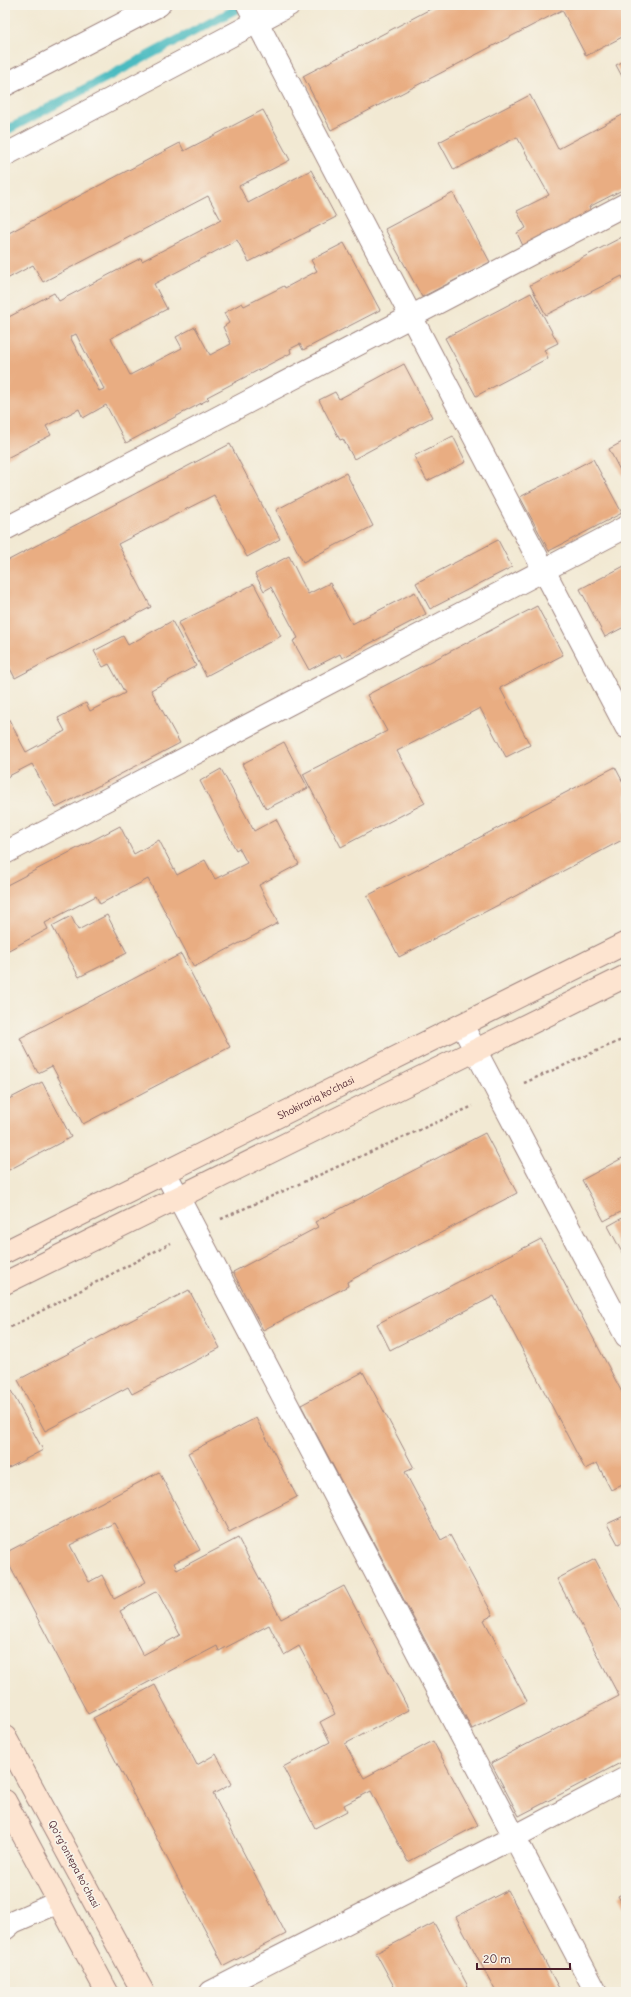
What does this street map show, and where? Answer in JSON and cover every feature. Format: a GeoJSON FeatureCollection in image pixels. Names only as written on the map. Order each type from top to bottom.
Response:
{"type":"FeatureCollection","features":[{"type":"Feature","properties":{"kind":"main road","name":"Shokirariq ko'chasi"},"geometry":{"type":"LineString","coordinates":[[5,1252],[626,943]]}},
{"type":"Feature","properties":{"kind":"main road"},"geometry":{"type":"LineString","coordinates":[[5,1283],[626,976]]}},
{"type":"Feature","properties":{"kind":"main road","name":"Qoʻrgʻontepa koʻchasi"},"geometry":{"type":"LineString","coordinates":[[5,1737],[142,1992]]}},
{"type":"Feature","properties":{"kind":"main road"},"geometry":{"type":"LineString","coordinates":[[5,1801],[108,1992]]}},
{"type":"Feature","properties":{"kind":"street"},"geometry":{"type":"LineString","coordinates":[[5,85],[159,5]]}},
{"type":"Feature","properties":{"kind":"street"},"geometry":{"type":"LineString","coordinates":[[5,155],[253,13],[289,5]]}},
{"type":"Feature","properties":{"kind":"street"},"geometry":{"type":"LineString","coordinates":[[253,13],[626,727]]}},
{"type":"Feature","properties":{"kind":"street"},"geometry":{"type":"LineString","coordinates":[[5,529],[626,204]]}},
{"type":"Feature","properties":{"kind":"street"},"geometry":{"type":"LineString","coordinates":[[5,853],[626,527]]}},
{"type":"Feature","properties":{"kind":"street"},"geometry":{"type":"LineString","coordinates":[[462,1025],[626,1336]]}},
{"type":"Feature","properties":{"kind":"street"},"geometry":{"type":"LineString","coordinates":[[165,1172],[596,1992]]}},
{"type":"Feature","properties":{"kind":"street"},"geometry":{"type":"LineString","coordinates":[[211,1992],[626,1778]]}},
{"type":"Feature","properties":{"kind":"street"},"geometry":{"type":"LineString","coordinates":[[5,1929],[13,1922],[59,1902]]}},
{"type":"Feature","properties":{"kind":"path"},"geometry":{"type":"LineString","coordinates":[[5,1330],[196,1230],[626,1038]]}},
{"type":"Feature","properties":{"kind":"building"},"geometry":{"type":"Polygon","coordinates":[[[438,5],[626,5],[626,35],[586,56],[562,10],[331,130],[303,76],[438,5]]]}},
{"type":"Feature","properties":{"kind":"building"},"geometry":{"type":"Polygon","coordinates":[[[626,60],[626,84],[616,65],[626,60]]]}},
{"type":"Feature","properties":{"kind":"building"},"geometry":{"type":"Polygon","coordinates":[[[530,95],[558,149],[626,113],[626,188],[589,207],[592,213],[524,248],[517,233],[526,228],[517,211],[549,195],[517,137],[454,170],[439,142],[530,95]]]}},
{"type":"Feature","properties":{"kind":"building"},"geometry":{"type":"Polygon","coordinates":[[[263,110],[290,160],[239,186],[248,203],[311,170],[336,217],[249,262],[237,240],[154,284],[167,309],[111,338],[130,375],[182,348],[176,337],[195,327],[210,355],[231,344],[223,327],[229,323],[224,313],[242,303],[244,306],[284,286],[285,288],[317,271],[311,260],[344,243],[380,310],[303,350],[300,344],[290,349],[291,353],[207,397],[209,399],[126,443],[106,405],[83,418],[79,409],[46,426],[51,435],[5,459],[5,319],[54,293],[59,301],[141,258],[142,261],[221,220],[208,196],[43,282],[33,265],[5,280],[5,235],[180,143],[184,151],[263,110]],[[76,334],[70,337],[99,391],[104,389],[76,334]]]}},
{"type":"Feature","properties":{"kind":"building"},"geometry":{"type":"Polygon","coordinates":[[[453,193],[490,262],[422,297],[385,229],[453,193]]]}},
{"type":"Feature","properties":{"kind":"building"},"geometry":{"type":"Polygon","coordinates":[[[626,235],[626,285],[622,276],[546,315],[530,285],[626,235]]]}},
{"type":"Feature","properties":{"kind":"building"},"geometry":{"type":"Polygon","coordinates":[[[531,293],[558,343],[544,350],[548,358],[476,396],[445,338],[531,293]]]}},
{"type":"Feature","properties":{"kind":"building"},"geometry":{"type":"Polygon","coordinates":[[[404,364],[432,417],[354,459],[343,439],[340,440],[319,400],[335,392],[339,399],[404,364]]]}},
{"type":"Feature","properties":{"kind":"building"},"geometry":{"type":"Polygon","coordinates":[[[453,436],[466,462],[427,481],[414,456],[453,436]]]}},
{"type":"Feature","properties":{"kind":"building"},"geometry":{"type":"Polygon","coordinates":[[[626,440],[626,482],[609,449],[626,440]]]}},
{"type":"Feature","properties":{"kind":"building"},"geometry":{"type":"Polygon","coordinates":[[[230,444],[280,539],[247,557],[214,495],[118,544],[151,607],[15,678],[5,659],[5,562],[230,444]]]}},
{"type":"Feature","properties":{"kind":"building"},"geometry":{"type":"Polygon","coordinates":[[[593,459],[622,513],[549,551],[520,497],[593,459]]]}},
{"type":"Feature","properties":{"kind":"building"},"geometry":{"type":"Polygon","coordinates":[[[346,473],[373,526],[303,562],[276,510],[346,473]]]}},
{"type":"Feature","properties":{"kind":"building"},"geometry":{"type":"Polygon","coordinates":[[[498,540],[512,567],[430,609],[416,583],[498,540]]]}},
{"type":"Feature","properties":{"kind":"building"},"geometry":{"type":"Polygon","coordinates":[[[289,556],[308,594],[330,583],[352,624],[415,592],[426,614],[342,658],[340,654],[309,670],[293,641],[298,638],[271,587],[264,591],[255,574],[289,556]]]}},
{"type":"Feature","properties":{"kind":"building"},"geometry":{"type":"Polygon","coordinates":[[[626,565],[626,626],[605,637],[580,589],[626,565]]]}},
{"type":"Feature","properties":{"kind":"building"},"geometry":{"type":"Polygon","coordinates":[[[254,584],[281,636],[206,676],[178,623],[254,584]]]}},
{"type":"Feature","properties":{"kind":"building"},"geometry":{"type":"Polygon","coordinates":[[[537,606],[563,655],[500,688],[530,745],[506,757],[480,708],[397,751],[425,803],[341,847],[303,774],[387,731],[367,695],[537,606]]]}},
{"type":"Feature","properties":{"kind":"building"},"geometry":{"type":"Polygon","coordinates":[[[172,621],[196,666],[151,690],[180,743],[56,808],[32,764],[5,778],[5,712],[26,752],[65,731],[58,718],[86,703],[90,711],[125,693],[109,664],[103,667],[94,651],[123,636],[128,645],[172,621]]]}},
{"type":"Feature","properties":{"kind":"building"},"geometry":{"type":"Polygon","coordinates":[[[284,742],[308,788],[266,809],[242,764],[284,742]]]}},
{"type":"Feature","properties":{"kind":"building"},"geometry":{"type":"Polygon","coordinates":[[[615,767],[626,788],[626,838],[399,957],[367,896],[615,767]]]}},
{"type":"Feature","properties":{"kind":"building"},"geometry":{"type":"Polygon","coordinates":[[[221,769],[254,831],[276,819],[299,864],[259,885],[278,923],[194,967],[148,879],[100,904],[96,896],[45,923],[48,929],[5,952],[5,886],[120,826],[134,854],[159,840],[177,875],[205,860],[215,879],[247,863],[239,848],[236,850],[200,781],[221,769]]]}},
{"type":"Feature","properties":{"kind":"building"},"geometry":{"type":"Polygon","coordinates":[[[107,915],[127,953],[79,977],[52,926],[71,916],[78,930],[107,915]]]}},
{"type":"Feature","properties":{"kind":"building"},"geometry":{"type":"Polygon","coordinates":[[[181,954],[230,1047],[83,1124],[52,1066],[38,1073],[20,1038],[181,954]]]}},
{"type":"Feature","properties":{"kind":"building"},"geometry":{"type":"Polygon","coordinates":[[[42,1082],[71,1137],[5,1172],[5,1101],[42,1082]]]}},
{"type":"Feature","properties":{"kind":"building"},"geometry":{"type":"Polygon","coordinates":[[[485,1133],[517,1193],[347,1282],[348,1286],[263,1330],[233,1272],[318,1227],[315,1222],[485,1133]]]}},
{"type":"Feature","properties":{"kind":"building"},"geometry":{"type":"Polygon","coordinates":[[[626,1156],[626,1209],[604,1221],[582,1180],[626,1156]]]}},
{"type":"Feature","properties":{"kind":"building"},"geometry":{"type":"Polygon","coordinates":[[[626,1216],[626,1260],[608,1226],[626,1216]]]}},
{"type":"Feature","properties":{"kind":"building"},"geometry":{"type":"Polygon","coordinates":[[[541,1239],[626,1400],[626,1488],[624,1483],[611,1490],[597,1463],[585,1469],[494,1296],[390,1350],[377,1324],[541,1239]]]}},
{"type":"Feature","properties":{"kind":"building"},"geometry":{"type":"Polygon","coordinates":[[[189,1290],[220,1348],[132,1394],[128,1387],[45,1431],[18,1380],[189,1290]]]}},
{"type":"Feature","properties":{"kind":"building"},"geometry":{"type":"Polygon","coordinates":[[[363,1372],[414,1468],[405,1472],[441,1540],[450,1535],[493,1615],[484,1620],[527,1701],[472,1729],[301,1405],[363,1372]]]}},
{"type":"Feature","properties":{"kind":"building"},"geometry":{"type":"Polygon","coordinates":[[[8,1385],[43,1450],[5,1470],[5,1386],[8,1385]]]}},
{"type":"Feature","properties":{"kind":"building"},"geometry":{"type":"Polygon","coordinates":[[[256,1418],[297,1497],[229,1532],[188,1453],[256,1418]]]}},
{"type":"Feature","properties":{"kind":"building"},"geometry":{"type":"Polygon","coordinates":[[[159,1472],[200,1550],[174,1563],[177,1570],[238,1538],[281,1619],[344,1586],[409,1710],[345,1744],[364,1778],[433,1741],[478,1825],[408,1862],[371,1791],[344,1805],[347,1811],[315,1828],[283,1767],[330,1742],[320,1722],[335,1714],[299,1646],[284,1655],[269,1625],[219,1651],[217,1646],[88,1714],[5,1557],[5,1553],[159,1472]],[[114,1523],[70,1545],[89,1582],[102,1575],[114,1599],[146,1582],[114,1523]],[[157,1591],[120,1611],[143,1655],[180,1635],[157,1591]]]}},
{"type":"Feature","properties":{"kind":"building"},"geometry":{"type":"Polygon","coordinates":[[[626,1515],[626,1540],[618,1544],[607,1524],[626,1515]]]}},
{"type":"Feature","properties":{"kind":"building"},"geometry":{"type":"Polygon","coordinates":[[[595,1559],[626,1618],[626,1760],[519,1816],[491,1763],[619,1696],[557,1579],[595,1559]]]}},
{"type":"Feature","properties":{"kind":"building"},"geometry":{"type":"Polygon","coordinates":[[[155,1685],[197,1765],[216,1754],[232,1784],[213,1794],[286,1934],[224,1966],[93,1718],[155,1685]]]}},
{"type":"Feature","properties":{"kind":"building"},"geometry":{"type":"Polygon","coordinates":[[[508,1890],[561,1992],[496,1992],[456,1917],[508,1890]]]}},
{"type":"Feature","properties":{"kind":"building"},"geometry":{"type":"Polygon","coordinates":[[[626,1892],[626,1911],[618,1896],[626,1892]]]}},
{"type":"Feature","properties":{"kind":"building"},"geometry":{"type":"Polygon","coordinates":[[[434,1923],[471,1992],[397,1992],[376,1953],[434,1923]]]}},
{"type":"Feature","properties":{"kind":"waterway"},"geometry":{"type":"LineString","coordinates":[[5,131],[244,5]]}}]}
